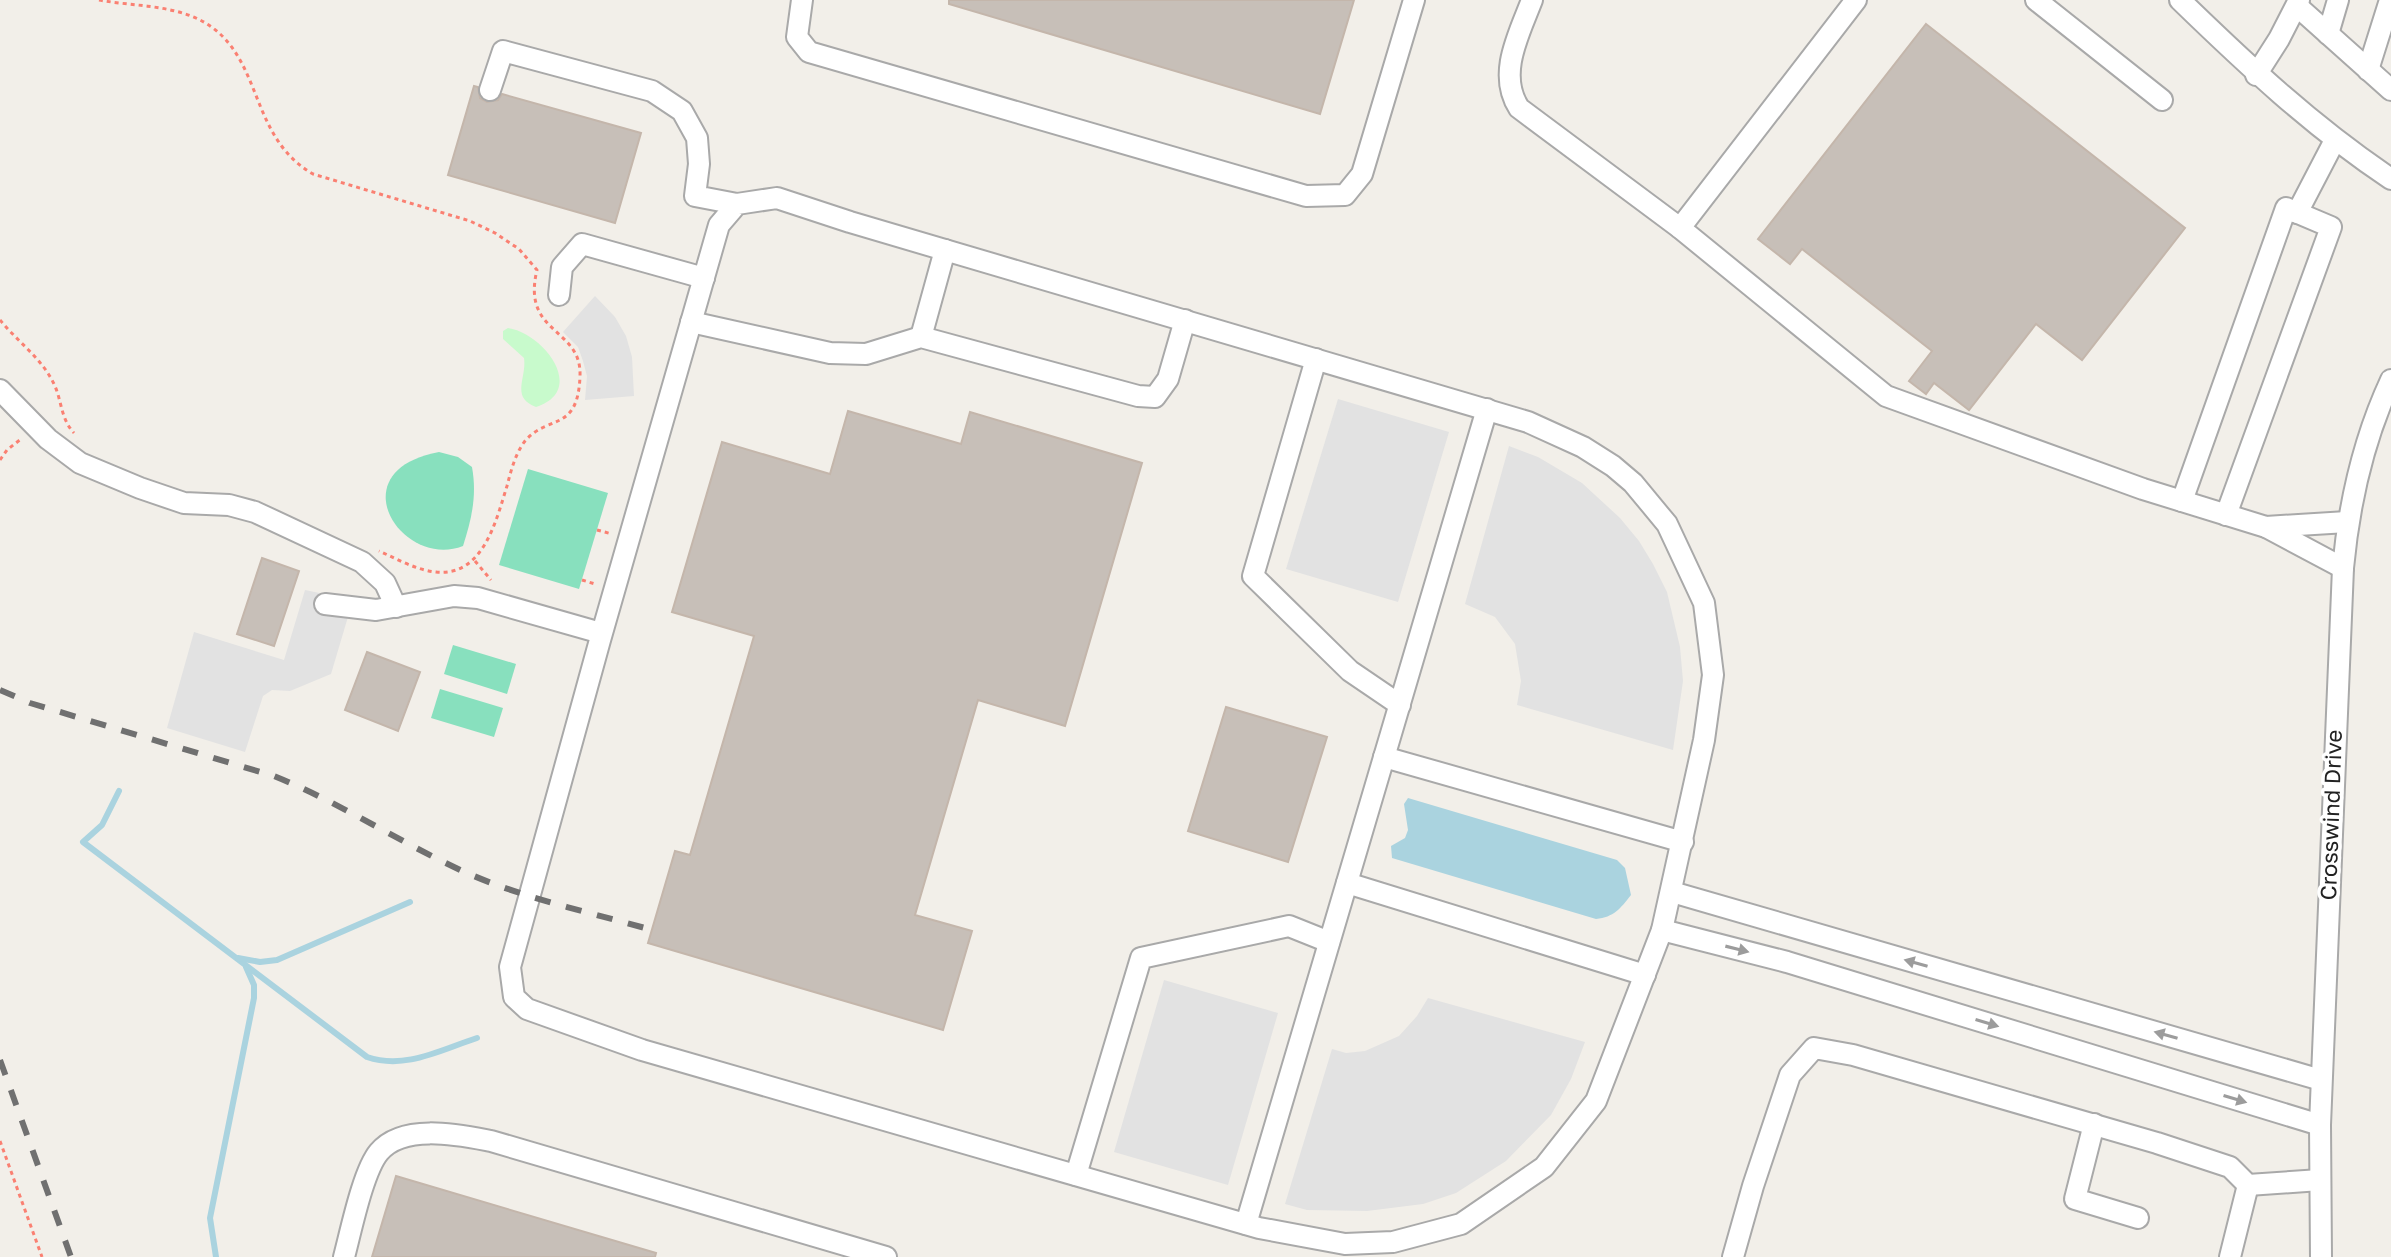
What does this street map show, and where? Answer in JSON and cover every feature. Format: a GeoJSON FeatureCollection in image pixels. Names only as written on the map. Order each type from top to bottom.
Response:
{"type":"FeatureCollection","features":[{"type":"Feature","properties":{"kind":"street"},"geometry":{"type":"LineString","coordinates":[[802,0],[797,37],[809,52],[1306,196],[1345,195],[1362,174],[1414,0]]}},
{"type":"Feature","properties":{"kind":"street"},"geometry":{"type":"LineString","coordinates":[[1532,0],[1509,63],[1511,95],[1519,108],[1680,228],[1886,396],[2182,501],[2266,527],[2343,568]]}},
{"type":"Feature","properties":{"kind":"street"},"geometry":{"type":"LineString","coordinates":[[1680,228],[1856,0]]}},
{"type":"Feature","properties":{"kind":"street"},"geometry":{"type":"LineString","coordinates":[[2036,0],[2162,100]]}},
{"type":"Feature","properties":{"kind":"street"},"geometry":{"type":"LineString","coordinates":[[2180,0],[2256,75],[2335,140],[2391,179]]}},
{"type":"Feature","properties":{"kind":"street"},"geometry":{"type":"LineString","coordinates":[[2328,34],[2338,0]]}},
{"type":"Feature","properties":{"kind":"street"},"geometry":{"type":"LineString","coordinates":[[2368,70],[2390,0]]}},
{"type":"Feature","properties":{"kind":"street"},"geometry":{"type":"LineString","coordinates":[[2256,75],[2298,3],[2391,90]]}},
{"type":"Feature","properties":{"kind":"street"},"geometry":{"type":"LineString","coordinates":[[490,90],[503,51],[652,91],[682,111],[697,138],[699,164],[695,196],[737,204],[777,198],[1487,409],[1528,422],[1583,447],[1633,483],[1667,524],[1704,603],[1713,675],[1704,740],[1662,930],[1596,1101],[1544,1167],[1461,1224],[1393,1242],[1345,1244],[1246,1224],[642,1050],[527,1009],[514,997],[510,967],[601,633],[719,225],[737,204]]}},
{"type":"Feature","properties":{"kind":"street"},"geometry":{"type":"LineString","coordinates":[[2297,213],[2335,140]]}},
{"type":"Feature","properties":{"kind":"street"},"geometry":{"type":"LineString","coordinates":[[2182,501],[2286,208],[2331,227],[2226,515]]}},
{"type":"Feature","properties":{"kind":"street"},"geometry":{"type":"LineString","coordinates":[[559,295],[562,267],[582,244],[704,278]]}},
{"type":"Feature","properties":{"kind":"street"},"geometry":{"type":"LineString","coordinates":[[921,337],[945,250]]}},
{"type":"Feature","properties":{"kind":"street"},"geometry":{"type":"LineString","coordinates":[[691,322],[830,353],[866,354],[921,337],[1138,396],[1155,397],[1168,379],[1185,320]]}},
{"type":"Feature","properties":{"kind":"street"},"geometry":{"type":"LineString","coordinates":[[1316,359],[1253,576],[1350,671],[1400,705]]}},
{"type":"Feature","properties":{"kind":"street","name":"Crosswind Drive"},"geometry":{"type":"LineString","coordinates":[[2321,1257],[2321,1080],[2343,568],[2347,522],[2380,404],[2391,380]]}},
{"type":"Feature","properties":{"kind":"street"},"geometry":{"type":"LineString","coordinates":[[0,390],[48,439],[80,463],[184,503],[229,505],[255,512],[362,562],[385,583],[396,607]]}},
{"type":"Feature","properties":{"kind":"street"},"geometry":{"type":"LineString","coordinates":[[1246,1224],[1487,409]]}},
{"type":"Feature","properties":{"kind":"street"},"geometry":{"type":"LineString","coordinates":[[2266,527],[2347,522]]}},
{"type":"Feature","properties":{"kind":"street"},"geometry":{"type":"LineString","coordinates":[[325,604],[376,610],[454,596],[478,598],[601,633]]}},
{"type":"Feature","properties":{"kind":"street"},"geometry":{"type":"LineString","coordinates":[[1384,757],[1683,842]]}},
{"type":"Feature","properties":{"kind":"street"},"geometry":{"type":"LineString","coordinates":[[1347,883],[1645,975]]}},
{"type":"Feature","properties":{"kind":"street"},"geometry":{"type":"LineString","coordinates":[[1672,892],[2321,1080]]}},
{"type":"Feature","properties":{"kind":"street"},"geometry":{"type":"LineString","coordinates":[[1076,1175],[1141,958],[1289,926],[1329,942]]}},
{"type":"Feature","properties":{"kind":"street"},"geometry":{"type":"LineString","coordinates":[[1662,930],[1787,962],[2320,1125]]}},
{"type":"Feature","properties":{"kind":"street"},"geometry":{"type":"LineString","coordinates":[[1733,1257],[1790,1075],[1814,1048],[1853,1055],[2094,1124],[2230,1167],[2248,1185],[2320,1180]]}},
{"type":"Feature","properties":{"kind":"street"},"geometry":{"type":"LineString","coordinates":[[2094,1124],[2075,1199],[2138,1218]]}},
{"type":"Feature","properties":{"kind":"street"},"geometry":{"type":"LineString","coordinates":[[344,1257],[377,1154],[388,1143],[410,1136],[448,1133],[491,1141],[886,1257]]}},
{"type":"Feature","properties":{"kind":"street"},"geometry":{"type":"LineString","coordinates":[[2230,1257],[2248,1185]]}},
{"type":"Feature","properties":{"kind":"path"},"geometry":{"type":"LineString","coordinates":[[99,0],[183,13],[213,28],[233,50],[278,145],[295,163],[313,174],[483,227],[519,249],[537,270],[532,290],[536,310],[575,354],[580,372],[575,404],[563,420],[527,439],[516,456],[490,534],[474,560],[463,569],[450,573],[435,572],[418,568],[376,549]]}},
{"type":"Feature","properties":{"kind":"path"},"geometry":{"type":"LineString","coordinates":[[0,320],[16,340],[41,362],[55,384],[65,424],[75,434]]}},
{"type":"Feature","properties":{"kind":"path"},"geometry":{"type":"LineString","coordinates":[[0,460],[25,436],[48,439]]}},
{"type":"Feature","properties":{"kind":"path"},"geometry":{"type":"LineString","coordinates":[[597,530],[614,534]]}},
{"type":"Feature","properties":{"kind":"path"},"geometry":{"type":"LineString","coordinates":[[474,560],[498,590]]}},
{"type":"Feature","properties":{"kind":"path"},"geometry":{"type":"LineString","coordinates":[[582,580],[599,585]]}},
{"type":"Feature","properties":{"kind":"path"},"geometry":{"type":"LineString","coordinates":[[0,1141],[42,1257]]}},
{"type":"Feature","properties":{"kind":"green space"},"geometry":{"type":"Polygon","coordinates":[[[508,328],[534,340],[555,363],[559,376],[558,388],[551,399],[536,407],[528,403],[522,392],[524,358],[503,339],[503,331],[508,328]]]}},
{"type":"Feature","properties":{"kind":"green space"},"geometry":{"type":"Polygon","coordinates":[[[439,452],[458,457],[472,467],[474,487],[463,546],[440,550],[419,544],[402,532],[390,515],[386,496],[391,478],[408,462],[439,452]]]}},
{"type":"Feature","properties":{"kind":"green space"},"geometry":{"type":"Polygon","coordinates":[[[528,469],[608,493],[579,589],[499,565],[528,469]]]}},
{"type":"Feature","properties":{"kind":"green space"},"geometry":{"type":"Polygon","coordinates":[[[453,645],[516,664],[507,694],[444,674],[453,645]]]}},
{"type":"Feature","properties":{"kind":"green space"},"geometry":{"type":"Polygon","coordinates":[[[440,689],[503,708],[494,737],[431,718],[440,689]]]}},
{"type":"Feature","properties":{"kind":"shaded area"},"geometry":{"type":"Polygon","coordinates":[[[595,296],[615,317],[626,336],[632,357],[634,396],[585,400],[587,376],[583,361],[578,347],[563,332],[595,296]]]}},
{"type":"Feature","properties":{"kind":"shaded area"},"geometry":{"type":"Polygon","coordinates":[[[1338,399],[1449,432],[1398,602],[1286,569],[1338,399]]]}},
{"type":"Feature","properties":{"kind":"shaded area"},"geometry":{"type":"Polygon","coordinates":[[[1509,446],[1538,457],[1582,483],[1620,518],[1653,564],[1667,592],[1680,647],[1683,681],[1673,750],[1517,705],[1521,681],[1515,644],[1495,617],[1465,604],[1509,446]]]}},
{"type":"Feature","properties":{"kind":"shaded area"},"geometry":{"type":"Polygon","coordinates":[[[305,590],[353,600],[331,674],[290,691],[272,690],[263,696],[245,752],[167,728],[194,632],[284,660],[305,590]]]}},
{"type":"Feature","properties":{"kind":"shaded area"},"geometry":{"type":"Polygon","coordinates":[[[1164,980],[1278,1013],[1228,1185],[1114,1152],[1164,980]]]}},
{"type":"Feature","properties":{"kind":"shaded area"},"geometry":{"type":"Polygon","coordinates":[[[1428,998],[1585,1042],[1571,1079],[1551,1115],[1506,1161],[1456,1193],[1423,1204],[1367,1211],[1307,1210],[1285,1204],[1332,1049],[1346,1053],[1365,1051],[1399,1036],[1428,998]]]}},
{"type":"Feature","properties":{"kind":"water"},"geometry":{"type":"Polygon","coordinates":[[[1408,798],[1617,860],[1625,868],[1631,895],[1616,912],[1596,919],[1392,858],[1391,846],[1405,838],[1408,830],[1404,804],[1408,798]]]}},
{"type":"Feature","properties":{"kind":"building"},"geometry":{"type":"Polygon","coordinates":[[[949,0],[1354,0],[1320,114],[949,4],[949,0]]]}},
{"type":"Feature","properties":{"kind":"building"},"geometry":{"type":"Polygon","coordinates":[[[1926,24],[2185,228],[2082,360],[2036,324],[1969,410],[1934,383],[1926,394],[1909,381],[1932,351],[1802,249],[1790,264],[1758,239],[1926,24]]]}},
{"type":"Feature","properties":{"kind":"building"},"geometry":{"type":"Polygon","coordinates":[[[474,86],[478,87],[480,98],[487,102],[498,100],[502,94],[641,133],[615,223],[448,175],[474,86]]]}},
{"type":"Feature","properties":{"kind":"building"},"geometry":{"type":"Polygon","coordinates":[[[848,411],[961,444],[970,412],[1142,463],[1065,726],[978,700],[915,915],[972,931],[943,1030],[648,943],[675,851],[690,855],[754,636],[672,612],[722,442],[830,474],[848,411]]]}},
{"type":"Feature","properties":{"kind":"building"},"geometry":{"type":"Polygon","coordinates":[[[262,558],[299,571],[274,646],[237,634],[262,558]]]}},
{"type":"Feature","properties":{"kind":"building"},"geometry":{"type":"Polygon","coordinates":[[[367,652],[420,672],[398,731],[345,710],[367,652]]]}},
{"type":"Feature","properties":{"kind":"building"},"geometry":{"type":"Polygon","coordinates":[[[1226,707],[1327,737],[1288,862],[1188,831],[1226,707]]]}},
{"type":"Feature","properties":{"kind":"building"},"geometry":{"type":"Polygon","coordinates":[[[396,1176],[656,1253],[655,1257],[372,1257],[396,1176]]]}},
{"type":"Feature","properties":{"kind":"waterway"},"geometry":{"type":"LineString","coordinates":[[119,791],[102,825],[83,842],[367,1057],[409,1060],[477,1038]]}},
{"type":"Feature","properties":{"kind":"waterway"},"geometry":{"type":"LineString","coordinates":[[238,958],[260,962],[277,960],[410,902]]}},
{"type":"Feature","properties":{"kind":"waterway"},"geometry":{"type":"LineString","coordinates":[[216,1257],[210,1218],[254,998],[254,985],[246,967]]}},
{"type":"Feature","properties":{"kind":"railway"},"geometry":{"type":"LineString","coordinates":[[0,690],[30,703],[274,776],[478,878],[526,895],[652,930]]}},
{"type":"Feature","properties":{"kind":"railway"},"geometry":{"type":"LineString","coordinates":[[0,1060],[71,1257]]}}]}
